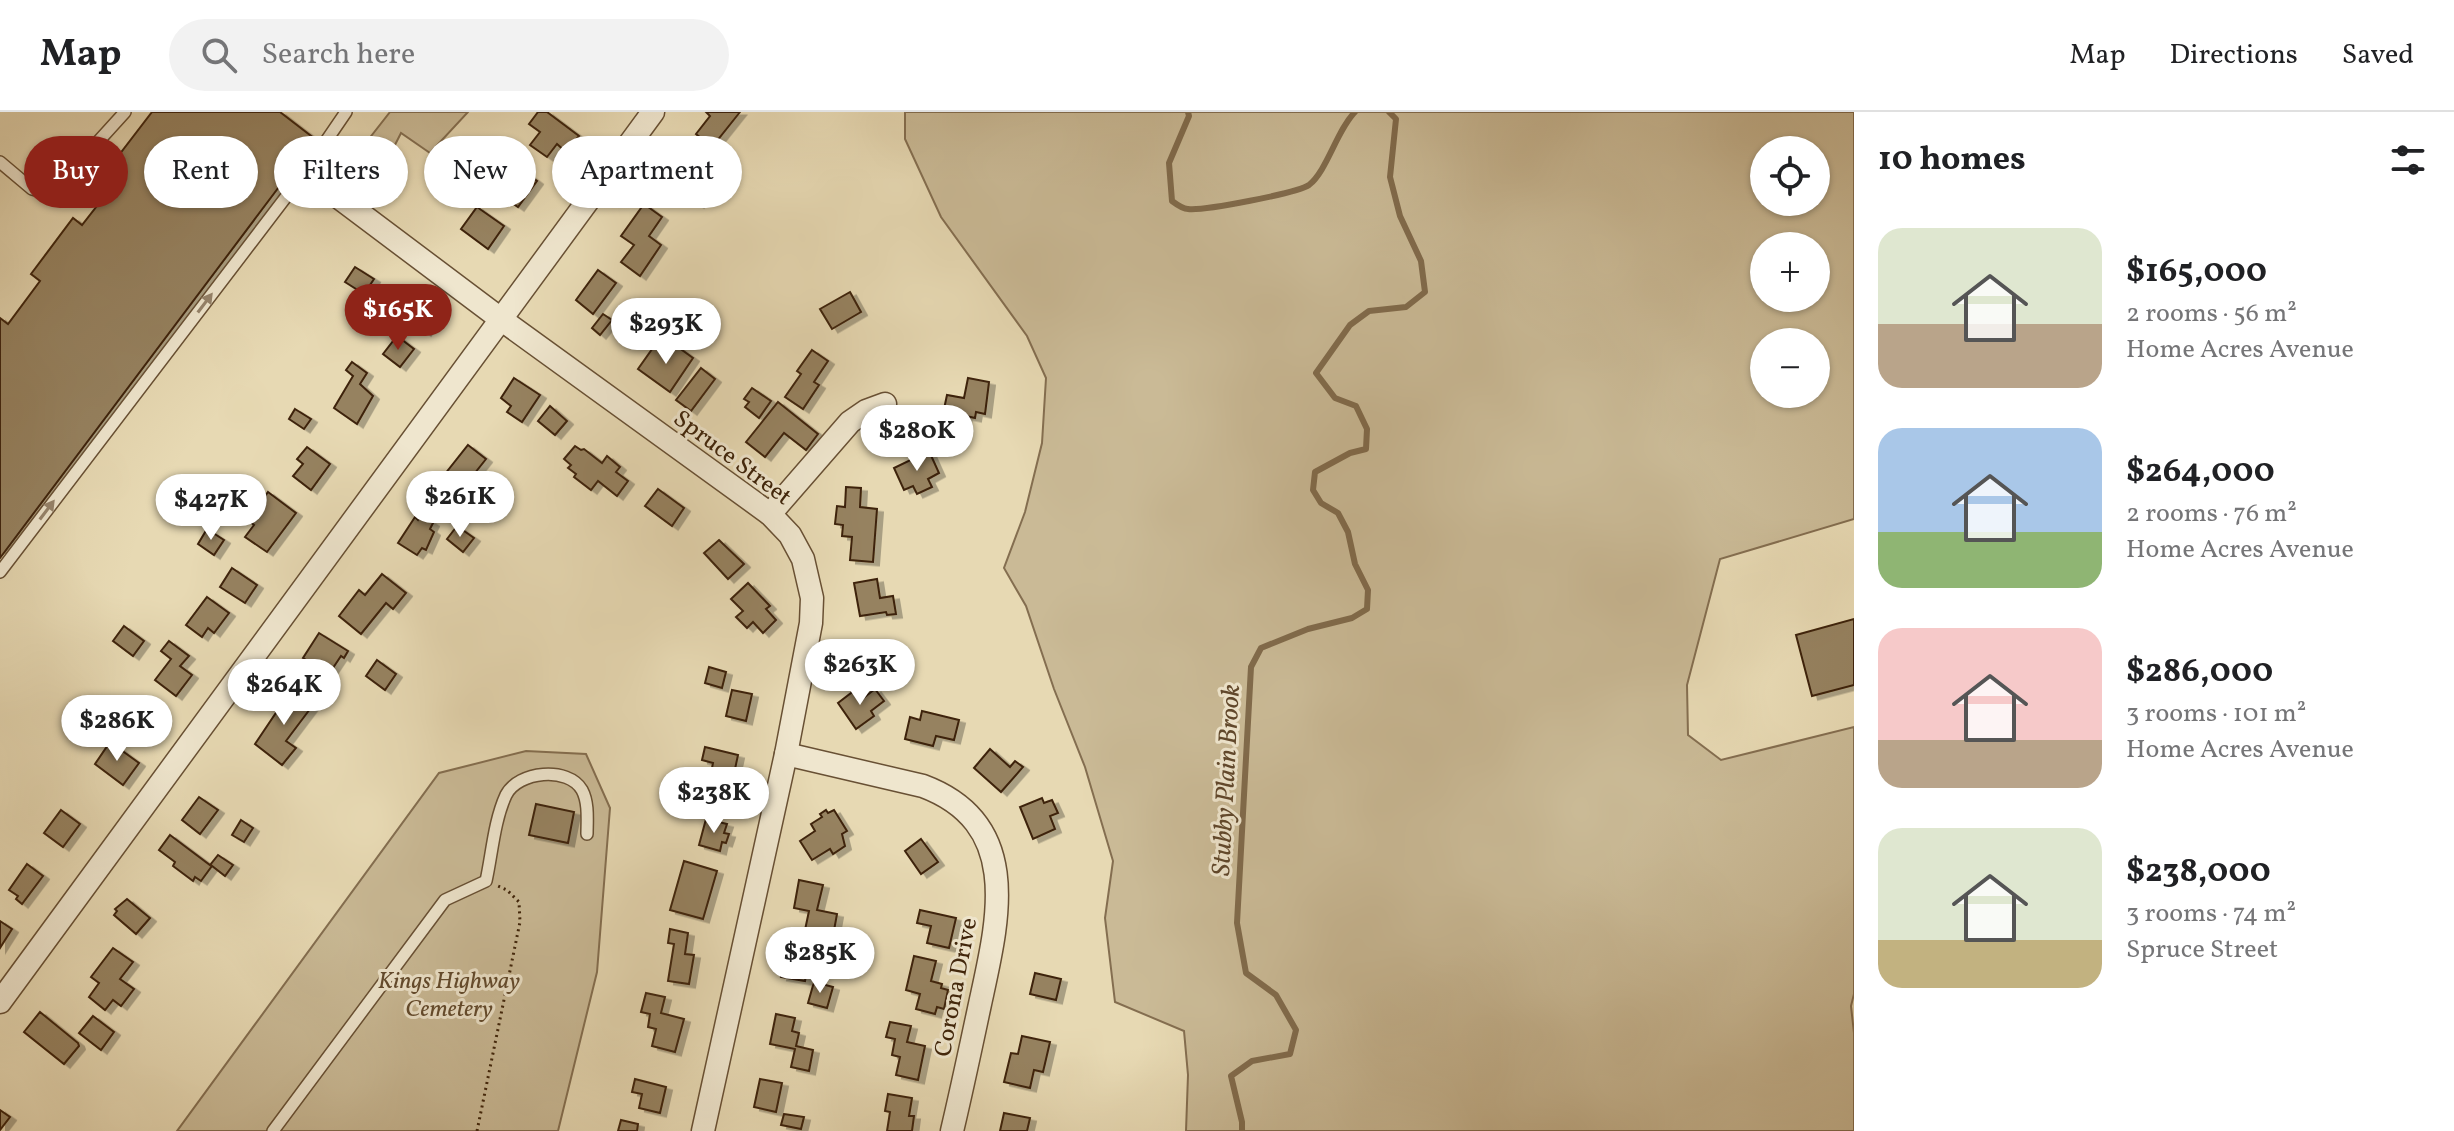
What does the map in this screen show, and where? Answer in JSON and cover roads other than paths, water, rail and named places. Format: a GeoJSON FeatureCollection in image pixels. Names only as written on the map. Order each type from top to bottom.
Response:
{"type":"FeatureCollection","features":[{"type":"Feature","properties":{"kind":"street"},"geometry":{"type":"LineString","coordinates":[[0,1002],[653,112]]}},
{"type":"Feature","properties":{"kind":"street","name":"Spruce Street"},"geometry":{"type":"LineString","coordinates":[[353,208],[770,514],[790,535],[803,559],[812,598],[811,623],[786,754],[703,1131]]}},
{"type":"Feature","properties":{"kind":"street"},"geometry":{"type":"LineString","coordinates":[[770,514],[850,422],[885,404]]}},
{"type":"Feature","properties":{"kind":"street","name":"Corona Drive"},"geometry":{"type":"LineString","coordinates":[[786,754],[940,792],[970,814],[991,850],[997,872],[995,938],[952,1131]]}},
{"type":"Feature","properties":{"kind":"lane"},"geometry":{"type":"LineString","coordinates":[[0,162],[32,189],[47,193],[56,188],[125,112]]}},
{"type":"Feature","properties":{"kind":"lane"},"geometry":{"type":"LineString","coordinates":[[330,136],[346,112]]}},
{"type":"Feature","properties":{"kind":"lane"},"geometry":{"type":"LineString","coordinates":[[0,572],[278,208]]}},
{"type":"Feature","properties":{"kind":"lane"},"geometry":{"type":"LineString","coordinates":[[273,1131],[445,900],[486,881],[507,794],[518,781],[550,775],[571,779],[582,790],[587,834]]}},
{"type":"Feature","properties":{"kind":"waterway","name":"Stubby Plain Brook"},"geometry":{"type":"LineString","coordinates":[[1188,112],[1169,163],[1172,201],[1188,209],[1250,201],[1309,185],[1355,112]]}},
{"type":"Feature","properties":{"kind":"waterway","name":"Stubby Plain Brook"},"geometry":{"type":"LineString","coordinates":[[1242,1131],[1231,1076],[1252,1061],[1290,1054],[1296,1030],[1276,995],[1246,973],[1237,923],[1251,667],[1261,648],[1308,629],[1352,618],[1367,609],[1368,590],[1355,564],[1348,532],[1338,513],[1321,503],[1313,490],[1315,472],[1350,453],[1366,449],[1367,429],[1356,406],[1335,398],[1316,373],[1350,325],[1369,311],[1406,307],[1425,292],[1421,261],[1400,216],[1390,177],[1396,119],[1389,112]]}},
{"type":"Feature","properties":{"kind":"park label","name":"Kings Highway Cemetery"},"geometry":{"type":"Point","coordinates":[449,994]}}]}
